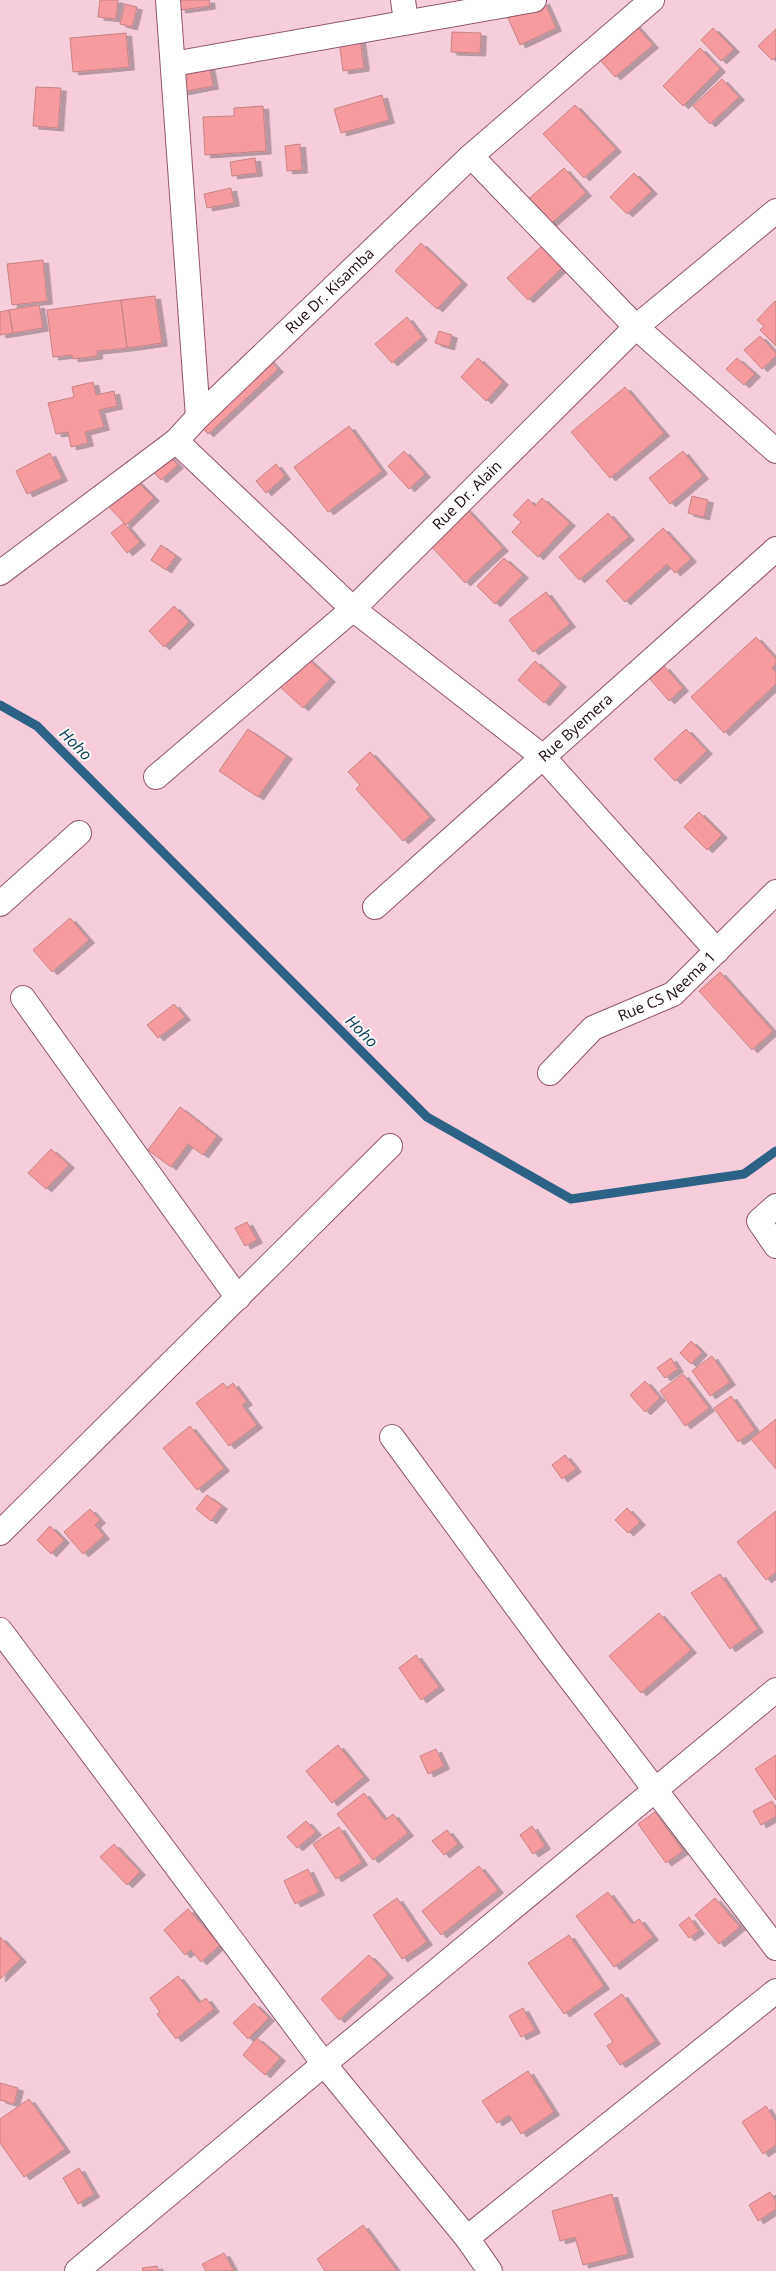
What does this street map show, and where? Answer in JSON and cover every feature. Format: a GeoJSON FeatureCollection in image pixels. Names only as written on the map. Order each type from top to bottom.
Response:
{"type":"FeatureCollection","features":[{"type":"Feature","properties":{"kind":"street"},"geometry":{"type":"LineString","coordinates":[[168,0],[198,416]]}},
{"type":"Feature","properties":{"kind":"street"},"geometry":{"type":"LineString","coordinates":[[173,64],[404,11],[534,0]]}},
{"type":"Feature","properties":{"kind":"street","name":"Rue Dr. Kisamba"},"geometry":{"type":"LineString","coordinates":[[0,573],[176,441],[198,416],[471,156],[652,0]]}},
{"type":"Feature","properties":{"kind":"street"},"geometry":{"type":"LineString","coordinates":[[471,156],[636,327],[776,451]]}},
{"type":"Feature","properties":{"kind":"street","name":"Rue Dr. Alain"},"geometry":{"type":"LineString","coordinates":[[156,777],[353,609],[636,327],[776,211]]}},
{"type":"Feature","properties":{"kind":"street"},"geometry":{"type":"LineString","coordinates":[[176,441],[353,609],[543,757],[717,951]]}},
{"type":"Feature","properties":{"kind":"street","name":"Rue Byemera"},"geometry":{"type":"LineString","coordinates":[[375,907],[776,549]]}},
{"type":"Feature","properties":{"kind":"street"},"geometry":{"type":"LineString","coordinates":[[0,904],[79,833]]}},
{"type":"Feature","properties":{"kind":"street","name":"Rue CS Neema 1"},"geometry":{"type":"LineString","coordinates":[[550,1074],[593,1028],[673,994],[776,892]]}},
{"type":"Feature","properties":{"kind":"street"},"geometry":{"type":"LineString","coordinates":[[23,998],[238,1298]]}},
{"type":"Feature","properties":{"kind":"street"},"geometry":{"type":"LineString","coordinates":[[0,1534],[390,1146]]}},
{"type":"Feature","properties":{"kind":"street"},"geometry":{"type":"LineString","coordinates":[[776,1206],[759,1221],[776,1246]]}},
{"type":"Feature","properties":{"kind":"street"},"geometry":{"type":"LineString","coordinates":[[392,1437],[552,1655],[776,1948]]}},
{"type":"Feature","properties":{"kind":"street"},"geometry":{"type":"LineString","coordinates":[[0,1630],[324,2064],[467,2238],[490,2271]]}},
{"type":"Feature","properties":{"kind":"street"},"geometry":{"type":"LineString","coordinates":[[77,2271],[776,1690]]}},
{"type":"Feature","properties":{"kind":"street"},"geometry":{"type":"LineString","coordinates":[[467,2238],[776,1991]]}},
{"type":"Feature","properties":{"kind":"building"},"geometry":{"type":"Polygon","coordinates":[[[100,0],[118,0],[116,19],[98,17],[100,0]]]}},
{"type":"Feature","properties":{"kind":"building"},"geometry":{"type":"Polygon","coordinates":[[[179,0],[209,0],[210,6],[180,10],[179,0]]]}},
{"type":"Feature","properties":{"kind":"building"},"geometry":{"type":"Polygon","coordinates":[[[544,1],[556,28],[520,45],[508,18],[544,1]]]}},
{"type":"Feature","properties":{"kind":"building"},"geometry":{"type":"Polygon","coordinates":[[[125,4],[137,7],[132,27],[120,24],[125,4]]]}},
{"type":"Feature","properties":{"kind":"building"},"geometry":{"type":"Polygon","coordinates":[[[632,21],[653,45],[615,77],[594,53],[632,21]]]}},
{"type":"Feature","properties":{"kind":"building"},"geometry":{"type":"Polygon","coordinates":[[[713,28],[734,49],[721,61],[701,40],[713,28]]]}},
{"type":"Feature","properties":{"kind":"building"},"geometry":{"type":"Polygon","coordinates":[[[776,29],[776,57],[772,60],[758,46],[776,29]]]}},
{"type":"Feature","properties":{"kind":"building"},"geometry":{"type":"Polygon","coordinates":[[[452,32],[481,33],[480,53],[451,52],[452,32]]]}},
{"type":"Feature","properties":{"kind":"building"},"geometry":{"type":"Polygon","coordinates":[[[126,33],[129,67],[73,72],[70,38],[126,33]]]}},
{"type":"Feature","properties":{"kind":"building"},"geometry":{"type":"Polygon","coordinates":[[[360,39],[364,68],[343,71],[339,42],[360,39]]]}},
{"type":"Feature","properties":{"kind":"building"},"geometry":{"type":"Polygon","coordinates":[[[700,48],[720,69],[683,106],[663,86],[700,48]]]}},
{"type":"Feature","properties":{"kind":"building"},"geometry":{"type":"Polygon","coordinates":[[[209,65],[213,86],[167,95],[163,74],[209,65]]]}},
{"type":"Feature","properties":{"kind":"building"},"geometry":{"type":"Polygon","coordinates":[[[722,79],[739,97],[710,124],[693,106],[722,79]]]}},
{"type":"Feature","properties":{"kind":"building"},"geometry":{"type":"Polygon","coordinates":[[[36,87],[61,88],[58,128],[33,126],[36,87]]]}},
{"type":"Feature","properties":{"kind":"building"},"geometry":{"type":"Polygon","coordinates":[[[382,95],[389,120],[341,133],[334,109],[382,95]]]}},
{"type":"Feature","properties":{"kind":"building"},"geometry":{"type":"Polygon","coordinates":[[[575,105],[616,149],[584,178],[543,134],[575,105]]]}},
{"type":"Feature","properties":{"kind":"building"},"geometry":{"type":"Polygon","coordinates":[[[263,106],[266,151],[205,155],[203,117],[234,116],[234,108],[263,106]]]}},
{"type":"Feature","properties":{"kind":"building"},"geometry":{"type":"Polygon","coordinates":[[[300,144],[302,170],[287,171],[285,146],[300,144]]]}},
{"type":"Feature","properties":{"kind":"building"},"geometry":{"type":"Polygon","coordinates":[[[255,158],[257,173],[232,176],[230,162],[255,158]]]}},
{"type":"Feature","properties":{"kind":"building"},"geometry":{"type":"Polygon","coordinates":[[[564,168],[586,193],[547,227],[525,202],[564,168]]]}},
{"type":"Feature","properties":{"kind":"building"},"geometry":{"type":"Polygon","coordinates":[[[634,173],[652,191],[627,214],[610,197],[634,173]]]}},
{"type":"Feature","properties":{"kind":"building"},"geometry":{"type":"Polygon","coordinates":[[[231,188],[234,203],[207,208],[204,194],[231,188]]]}},
{"type":"Feature","properties":{"kind":"building"},"geometry":{"type":"Polygon","coordinates":[[[421,243],[462,282],[437,309],[395,271],[421,243]]]}},
{"type":"Feature","properties":{"kind":"building"},"geometry":{"type":"Polygon","coordinates":[[[542,246],[563,267],[528,300],[507,278],[542,246]]]}},
{"type":"Feature","properties":{"kind":"building"},"geometry":{"type":"Polygon","coordinates":[[[43,260],[47,301],[12,305],[7,264],[43,260]]]}},
{"type":"Feature","properties":{"kind":"building"},"geometry":{"type":"Polygon","coordinates":[[[155,296],[162,343],[127,348],[121,300],[155,296]]]}},
{"type":"Feature","properties":{"kind":"building"},"geometry":{"type":"Polygon","coordinates":[[[121,300],[127,348],[97,351],[97,356],[73,359],[72,355],[53,357],[47,310],[121,300]]]}},
{"type":"Feature","properties":{"kind":"building"},"geometry":{"type":"Polygon","coordinates":[[[775,301],[776,346],[760,330],[764,326],[757,320],[775,301]]]}},
{"type":"Feature","properties":{"kind":"building"},"geometry":{"type":"Polygon","coordinates":[[[39,305],[43,328],[13,333],[9,310],[39,305]]]}},
{"type":"Feature","properties":{"kind":"building"},"geometry":{"type":"Polygon","coordinates":[[[9,310],[13,333],[0,335],[0,312],[9,310]]]}},
{"type":"Feature","properties":{"kind":"building"},"geometry":{"type":"Polygon","coordinates":[[[407,317],[422,337],[392,363],[375,344],[407,317]]]}},
{"type":"Feature","properties":{"kind":"building"},"geometry":{"type":"Polygon","coordinates":[[[439,331],[452,335],[449,347],[435,343],[439,331]]]}},
{"type":"Feature","properties":{"kind":"building"},"geometry":{"type":"Polygon","coordinates":[[[760,336],[776,353],[776,356],[762,369],[744,350],[760,336]]]}},
{"type":"Feature","properties":{"kind":"building"},"geometry":{"type":"Polygon","coordinates":[[[259,349],[278,369],[208,434],[189,414],[259,349]]]}},
{"type":"Feature","properties":{"kind":"building"},"geometry":{"type":"Polygon","coordinates":[[[478,358],[503,382],[486,401],[461,377],[478,358]]]}},
{"type":"Feature","properties":{"kind":"building"},"geometry":{"type":"Polygon","coordinates":[[[737,358],[755,374],[744,385],[726,369],[737,358]]]}},
{"type":"Feature","properties":{"kind":"building"},"geometry":{"type":"Polygon","coordinates":[[[93,382],[96,395],[114,391],[117,406],[99,410],[104,427],[85,432],[88,443],[71,447],[68,432],[56,434],[48,403],[74,397],[72,387],[93,382]]]}},
{"type":"Feature","properties":{"kind":"building"},"geometry":{"type":"Polygon","coordinates":[[[625,387],[664,433],[610,478],[571,432],[625,387]]]}},
{"type":"Feature","properties":{"kind":"building"},"geometry":{"type":"Polygon","coordinates":[[[349,426],[382,471],[328,512],[294,467],[349,426]]]}},
{"type":"Feature","properties":{"kind":"building"},"geometry":{"type":"Polygon","coordinates":[[[161,447],[178,465],[161,480],[144,462],[161,447]]]}},
{"type":"Feature","properties":{"kind":"building"},"geometry":{"type":"Polygon","coordinates":[[[404,451],[425,474],[409,489],[388,466],[404,451]]]}},
{"type":"Feature","properties":{"kind":"building"},"geometry":{"type":"Polygon","coordinates":[[[683,451],[703,476],[670,504],[649,478],[683,451]]]}},
{"type":"Feature","properties":{"kind":"building"},"geometry":{"type":"Polygon","coordinates":[[[50,453],[62,478],[27,494],[16,471],[50,453]]]}},
{"type":"Feature","properties":{"kind":"building"},"geometry":{"type":"Polygon","coordinates":[[[276,464],[285,476],[266,493],[256,481],[276,464]]]}},
{"type":"Feature","properties":{"kind":"building"},"geometry":{"type":"Polygon","coordinates":[[[136,480],[154,498],[126,525],[108,506],[136,480]]]}},
{"type":"Feature","properties":{"kind":"building"},"geometry":{"type":"Polygon","coordinates":[[[692,496],[708,500],[704,517],[688,513],[692,496]]]}},
{"type":"Feature","properties":{"kind":"building"},"geometry":{"type":"Polygon","coordinates":[[[542,498],[570,523],[538,557],[512,532],[521,522],[513,515],[528,499],[535,506],[542,498]]]}},
{"type":"Feature","properties":{"kind":"building"},"geometry":{"type":"Polygon","coordinates":[[[458,500],[503,548],[465,583],[420,534],[458,500]]]}},
{"type":"Feature","properties":{"kind":"building"},"geometry":{"type":"Polygon","coordinates":[[[608,513],[629,537],[579,580],[559,557],[608,513]]]}},
{"type":"Feature","properties":{"kind":"building"},"geometry":{"type":"Polygon","coordinates":[[[124,523],[140,542],[127,553],[111,533],[124,523]]]}},
{"type":"Feature","properties":{"kind":"building"},"geometry":{"type":"Polygon","coordinates":[[[663,528],[691,559],[675,573],[667,564],[625,602],[606,581],[663,528]]]}},
{"type":"Feature","properties":{"kind":"building"},"geometry":{"type":"Polygon","coordinates":[[[161,545],[176,556],[166,570],[151,560],[161,545]]]}},
{"type":"Feature","properties":{"kind":"building"},"geometry":{"type":"Polygon","coordinates":[[[504,558],[523,575],[495,604],[477,586],[504,558]]]}},
{"type":"Feature","properties":{"kind":"building"},"geometry":{"type":"Polygon","coordinates":[[[546,592],[570,624],[533,652],[509,620],[546,592]]]}},
{"type":"Feature","properties":{"kind":"building"},"geometry":{"type":"Polygon","coordinates":[[[174,606],[189,622],[164,647],[149,631],[174,606]]]}},
{"type":"Feature","properties":{"kind":"building"},"geometry":{"type":"Polygon","coordinates":[[[756,637],[776,659],[776,663],[772,668],[776,672],[776,684],[724,733],[691,697],[756,637]]]}},
{"type":"Feature","properties":{"kind":"building"},"geometry":{"type":"Polygon","coordinates":[[[304,655],[330,679],[303,708],[277,684],[304,655]]]}},
{"type":"Feature","properties":{"kind":"building"},"geometry":{"type":"Polygon","coordinates":[[[535,661],[561,684],[544,703],[518,680],[535,661]]]}},
{"type":"Feature","properties":{"kind":"building"},"geometry":{"type":"Polygon","coordinates":[[[664,666],[683,688],[669,701],[650,679],[664,666]]]}},
{"type":"Feature","properties":{"kind":"building"},"geometry":{"type":"Polygon","coordinates":[[[248,729],[287,756],[258,797],[219,771],[248,729]]]}},
{"type":"Feature","properties":{"kind":"building"},"geometry":{"type":"Polygon","coordinates":[[[686,729],[707,751],[675,781],[654,759],[686,729]]]}},
{"type":"Feature","properties":{"kind":"building"},"geometry":{"type":"Polygon","coordinates":[[[370,752],[430,817],[403,841],[356,789],[360,785],[348,772],[370,752]]]}},
{"type":"Feature","properties":{"kind":"building"},"geometry":{"type":"Polygon","coordinates":[[[699,812],[722,835],[707,850],[684,827],[699,812]]]}},
{"type":"Feature","properties":{"kind":"building"},"geometry":{"type":"Polygon","coordinates":[[[70,918],[89,940],[52,972],[33,950],[70,918]]]}},
{"type":"Feature","properties":{"kind":"building"},"geometry":{"type":"Polygon","coordinates":[[[720,972],[773,1031],[752,1050],[699,991],[720,972]]]}},
{"type":"Feature","properties":{"kind":"building"},"geometry":{"type":"Polygon","coordinates":[[[174,1004],[185,1017],[158,1038],[147,1025],[174,1004]]]}},
{"type":"Feature","properties":{"kind":"building"},"geometry":{"type":"Polygon","coordinates":[[[180,1107],[217,1136],[203,1155],[188,1144],[171,1167],[148,1150],[180,1107]]]}},
{"type":"Feature","properties":{"kind":"building"},"geometry":{"type":"Polygon","coordinates":[[[51,1149],[69,1165],[46,1189],[28,1173],[51,1149]]]}},
{"type":"Feature","properties":{"kind":"building"},"geometry":{"type":"Polygon","coordinates":[[[247,1222],[257,1240],[245,1246],[235,1228],[247,1222]]]}},
{"type":"Feature","properties":{"kind":"building"},"geometry":{"type":"Polygon","coordinates":[[[691,1341],[702,1352],[691,1364],[680,1353],[691,1341]]]}},
{"type":"Feature","properties":{"kind":"building"},"geometry":{"type":"Polygon","coordinates":[[[712,1356],[730,1382],[710,1396],[692,1371],[712,1356]]]}},
{"type":"Feature","properties":{"kind":"building"},"geometry":{"type":"Polygon","coordinates":[[[671,1358],[678,1369],[665,1378],[657,1368],[671,1358]]]}},
{"type":"Feature","properties":{"kind":"building"},"geometry":{"type":"Polygon","coordinates":[[[683,1374],[709,1408],[685,1426],[660,1391],[683,1374]]]}},
{"type":"Feature","properties":{"kind":"building"},"geometry":{"type":"Polygon","coordinates":[[[645,1381],[660,1398],[645,1412],[630,1395],[645,1381]]]}},
{"type":"Feature","properties":{"kind":"building"},"geometry":{"type":"Polygon","coordinates":[[[223,1383],[227,1388],[233,1383],[247,1402],[242,1405],[257,1425],[229,1446],[196,1403],[223,1383]]]}},
{"type":"Feature","properties":{"kind":"building"},"geometry":{"type":"Polygon","coordinates":[[[731,1396],[755,1430],[738,1442],[714,1408],[731,1396]]]}},
{"type":"Feature","properties":{"kind":"building"},"geometry":{"type":"Polygon","coordinates":[[[776,1419],[776,1469],[751,1439],[776,1419]]]}},
{"type":"Feature","properties":{"kind":"building"},"geometry":{"type":"Polygon","coordinates":[[[190,1426],[224,1468],[197,1490],[163,1448],[190,1426]]]}},
{"type":"Feature","properties":{"kind":"building"},"geometry":{"type":"Polygon","coordinates":[[[565,1455],[576,1469],[562,1479],[552,1465],[565,1455]]]}},
{"type":"Feature","properties":{"kind":"building"},"geometry":{"type":"Polygon","coordinates":[[[207,1495],[222,1506],[211,1521],[196,1509],[207,1495]]]}},
{"type":"Feature","properties":{"kind":"building"},"geometry":{"type":"Polygon","coordinates":[[[627,1508],[640,1522],[628,1533],[615,1520],[627,1508]]]}},
{"type":"Feature","properties":{"kind":"building"},"geometry":{"type":"Polygon","coordinates":[[[90,1509],[100,1520],[95,1525],[104,1536],[83,1554],[64,1532],[90,1509]]]}},
{"type":"Feature","properties":{"kind":"building"},"geometry":{"type":"Polygon","coordinates":[[[776,1511],[776,1572],[766,1580],[737,1542],[776,1511]]]}},
{"type":"Feature","properties":{"kind":"building"},"geometry":{"type":"Polygon","coordinates":[[[50,1526],[64,1540],[51,1554],[37,1540],[50,1526]]]}},
{"type":"Feature","properties":{"kind":"building"},"geometry":{"type":"Polygon","coordinates":[[[720,1574],[758,1629],[730,1649],[691,1593],[720,1574]]]}},
{"type":"Feature","properties":{"kind":"building"},"geometry":{"type":"Polygon","coordinates":[[[659,1613],[691,1650],[641,1693],[609,1656],[659,1613]]]}},
{"type":"Feature","properties":{"kind":"building"},"geometry":{"type":"Polygon","coordinates":[[[416,1655],[439,1687],[421,1700],[399,1668],[416,1655]]]}},
{"type":"Feature","properties":{"kind":"building"},"geometry":{"type":"Polygon","coordinates":[[[338,1745],[364,1777],[332,1803],[306,1771],[338,1745]]]}},
{"type":"Feature","properties":{"kind":"building"},"geometry":{"type":"Polygon","coordinates":[[[436,1749],[444,1766],[428,1774],[420,1756],[436,1749]]]}},
{"type":"Feature","properties":{"kind":"building"},"geometry":{"type":"Polygon","coordinates":[[[776,1755],[776,1800],[755,1769],[776,1755]]]}},
{"type":"Feature","properties":{"kind":"building"},"geometry":{"type":"Polygon","coordinates":[[[364,1793],[385,1820],[393,1814],[408,1833],[373,1860],[337,1814],[364,1793]]]}},
{"type":"Feature","properties":{"kind":"building"},"geometry":{"type":"Polygon","coordinates":[[[772,1801],[776,1808],[776,1816],[761,1825],[753,1811],[772,1801]]]}},
{"type":"Feature","properties":{"kind":"building"},"geometry":{"type":"Polygon","coordinates":[[[655,1812],[683,1851],[666,1863],[638,1824],[655,1812]]]}},
{"type":"Feature","properties":{"kind":"building"},"geometry":{"type":"Polygon","coordinates":[[[306,1821],[316,1832],[297,1848],[287,1837],[306,1821]]]}},
{"type":"Feature","properties":{"kind":"building"},"geometry":{"type":"Polygon","coordinates":[[[532,1826],[545,1846],[533,1854],[520,1835],[532,1826]]]}},
{"type":"Feature","properties":{"kind":"building"},"geometry":{"type":"Polygon","coordinates":[[[339,1827],[362,1862],[336,1879],[313,1844],[339,1827]]]}},
{"type":"Feature","properties":{"kind":"building"},"geometry":{"type":"Polygon","coordinates":[[[447,1830],[458,1844],[444,1855],[432,1841],[447,1830]]]}},
{"type":"Feature","properties":{"kind":"building"},"geometry":{"type":"Polygon","coordinates":[[[114,1844],[140,1872],[127,1885],[100,1857],[114,1844]]]}},
{"type":"Feature","properties":{"kind":"building"},"geometry":{"type":"Polygon","coordinates":[[[479,1866],[498,1890],[441,1935],[422,1911],[479,1866]]]}},
{"type":"Feature","properties":{"kind":"building"},"geometry":{"type":"Polygon","coordinates":[[[308,1869],[319,1892],[295,1904],[284,1881],[308,1869]]]}},
{"type":"Feature","properties":{"kind":"building"},"geometry":{"type":"Polygon","coordinates":[[[608,1892],[632,1924],[639,1919],[653,1937],[614,1967],[576,1916],[608,1892]]]}},
{"type":"Feature","properties":{"kind":"building"},"geometry":{"type":"Polygon","coordinates":[[[397,1898],[427,1942],[402,1959],[373,1915],[397,1898]]]}},
{"type":"Feature","properties":{"kind":"building"},"geometry":{"type":"Polygon","coordinates":[[[715,1898],[740,1927],[719,1944],[695,1915],[715,1898]]]}},
{"type":"Feature","properties":{"kind":"building"},"geometry":{"type":"Polygon","coordinates":[[[188,1909],[220,1945],[201,1962],[191,1950],[185,1955],[164,1930],[188,1909]]]}},
{"type":"Feature","properties":{"kind":"building"},"geometry":{"type":"Polygon","coordinates":[[[689,1917],[699,1931],[689,1938],[679,1925],[689,1917]]]}},
{"type":"Feature","properties":{"kind":"building"},"geometry":{"type":"Polygon","coordinates":[[[569,1935],[604,1986],[564,2014],[528,1963],[569,1935]]]}},
{"type":"Feature","properties":{"kind":"building"},"geometry":{"type":"Polygon","coordinates":[[[0,1937],[21,1959],[0,1979],[0,1937]]]}},
{"type":"Feature","properties":{"kind":"building"},"geometry":{"type":"Polygon","coordinates":[[[369,1955],[388,1975],[339,2020],[321,1999],[369,1955]]]}},
{"type":"Feature","properties":{"kind":"building"},"geometry":{"type":"Polygon","coordinates":[[[178,1976],[199,2003],[206,1998],[214,2009],[176,2039],[157,2014],[160,2012],[150,1998],[178,1976]]]}},
{"type":"Feature","properties":{"kind":"building"},"geometry":{"type":"Polygon","coordinates":[[[622,1994],[655,2041],[620,2065],[607,2046],[613,2042],[594,2014],[622,1994]]]}},
{"type":"Feature","properties":{"kind":"building"},"geometry":{"type":"Polygon","coordinates":[[[254,2003],[269,2018],[248,2039],[233,2023],[254,2003]]]}},
{"type":"Feature","properties":{"kind":"building"},"geometry":{"type":"Polygon","coordinates":[[[523,2008],[535,2030],[521,2037],[509,2016],[523,2008]]]}},
{"type":"Feature","properties":{"kind":"building"},"geometry":{"type":"Polygon","coordinates":[[[257,2038],[280,2058],[265,2075],[243,2055],[257,2038]]]}},
{"type":"Feature","properties":{"kind":"building"},"geometry":{"type":"Polygon","coordinates":[[[528,2071],[554,2112],[521,2134],[509,2115],[497,2123],[482,2101],[528,2071]]]}},
{"type":"Feature","properties":{"kind":"building"},"geometry":{"type":"Polygon","coordinates":[[[0,2083],[18,2088],[14,2104],[0,2100],[0,2083]]]}},
{"type":"Feature","properties":{"kind":"building"},"geometry":{"type":"Polygon","coordinates":[[[29,2099],[65,2149],[24,2177],[0,2143],[0,2119],[29,2099]]]}},
{"type":"Feature","properties":{"kind":"building"},"geometry":{"type":"Polygon","coordinates":[[[766,2106],[776,2122],[776,2145],[763,2154],[742,2122],[766,2106]]]}},
{"type":"Feature","properties":{"kind":"building"},"geometry":{"type":"Polygon","coordinates":[[[79,2168],[94,2194],[78,2204],[63,2178],[79,2168]]]}},
{"type":"Feature","properties":{"kind":"building"},"geometry":{"type":"Polygon","coordinates":[[[770,2192],[776,2201],[776,2209],[758,2221],[749,2205],[770,2192]]]}},
{"type":"Feature","properties":{"kind":"building"},"geometry":{"type":"Polygon","coordinates":[[[612,2194],[628,2254],[583,2265],[575,2237],[560,2241],[552,2211],[612,2194]]]}},
{"type":"Feature","properties":{"kind":"building"},"geometry":{"type":"Polygon","coordinates":[[[363,2225],[397,2271],[325,2271],[317,2259],[363,2225]]]}},
{"type":"Feature","properties":{"kind":"building"},"geometry":{"type":"Polygon","coordinates":[[[224,2253],[234,2271],[206,2271],[202,2264],[224,2253]]]}},
{"type":"Feature","properties":{"kind":"building"},"geometry":{"type":"Polygon","coordinates":[[[157,2266],[159,2271],[143,2271],[142,2268],[157,2266]]]}},
{"type":"Feature","properties":{"kind":"waterway","name":"Hoho"},"geometry":{"type":"LineString","coordinates":[[0,705],[37,726],[427,1117],[571,1199],[744,1174],[776,1151]]}}]}
